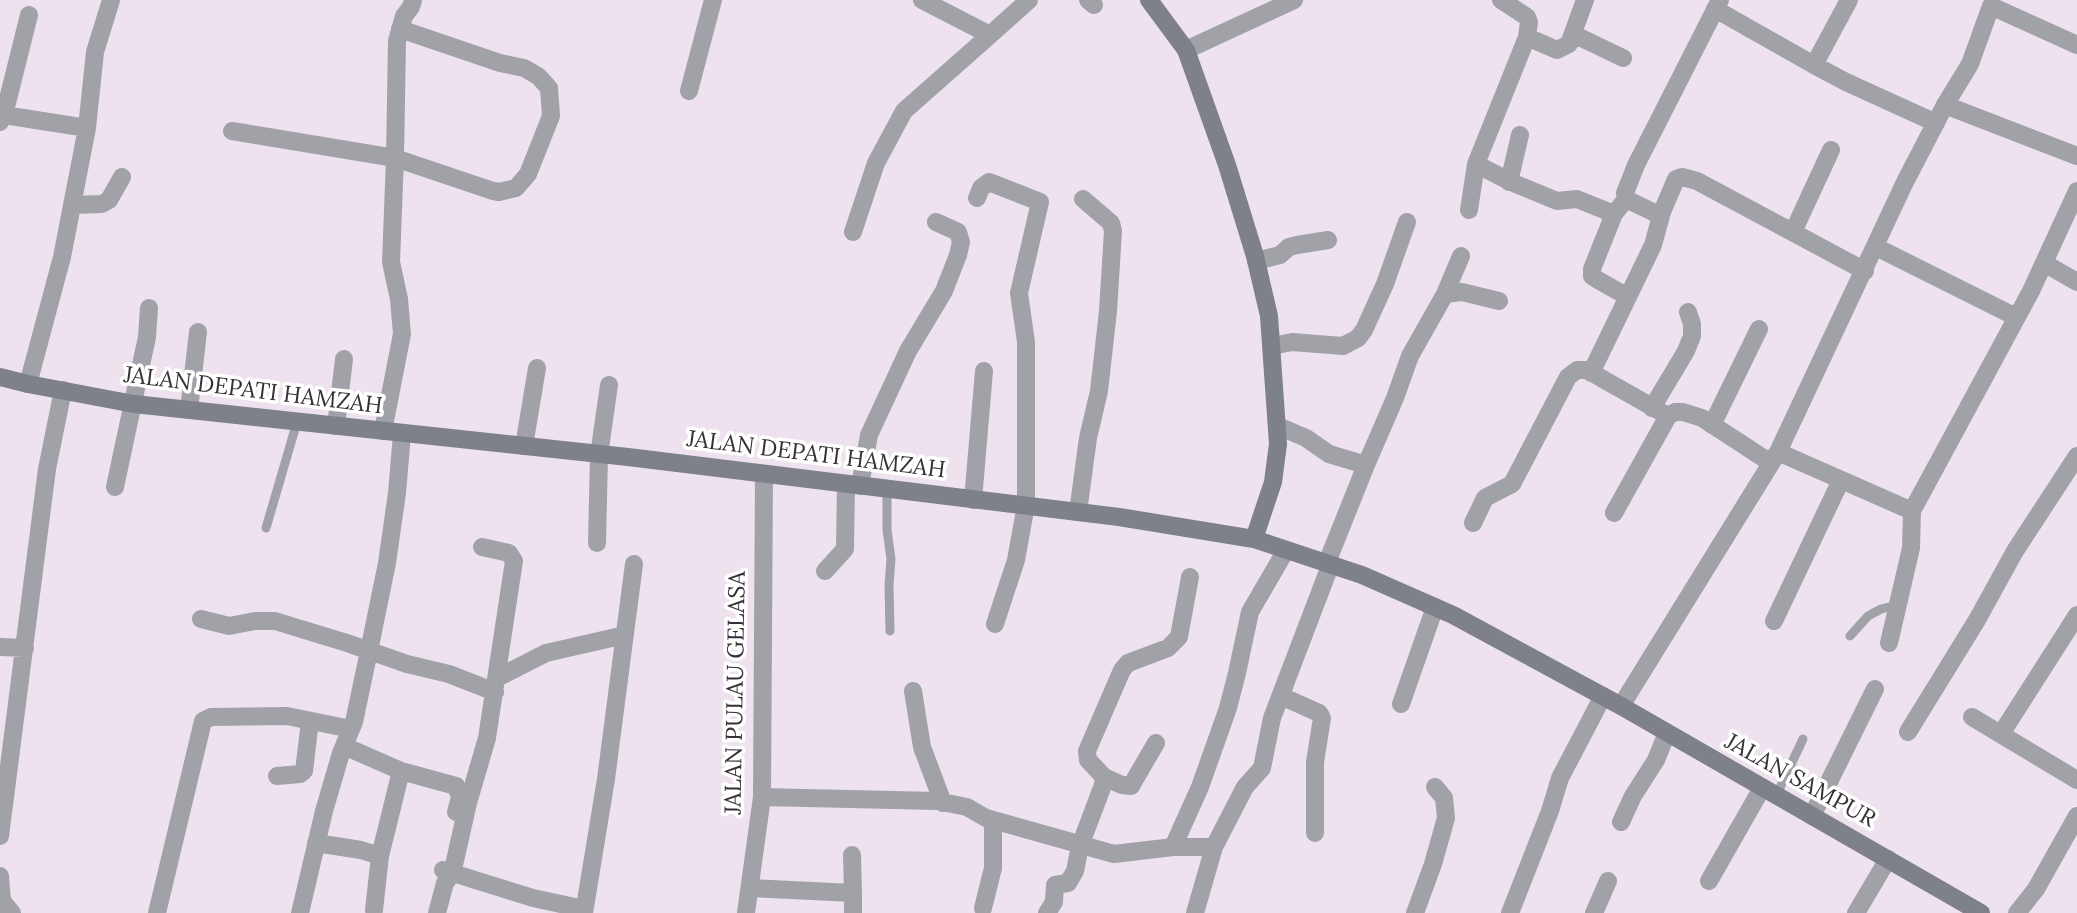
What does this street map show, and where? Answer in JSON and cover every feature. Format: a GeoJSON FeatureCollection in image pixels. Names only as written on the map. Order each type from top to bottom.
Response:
{"type":"FeatureCollection","features":[{"type":"Feature","properties":{"kind":"main road"},"geometry":{"type":"LineString","coordinates":[[1149,0],[1186,50],[1227,165],[1256,261],[1269,316],[1278,426],[1273,482],[1254,539]]}},
{"type":"Feature","properties":{"kind":"main road","name":"JALAN DEPATI HAMZAH"},"geometry":{"type":"LineString","coordinates":[[0,377],[134,404],[524,446],[1026,505],[1254,539],[1328,566],[1362,575],[1435,607],[1599,694]]}},
{"type":"Feature","properties":{"kind":"main road","name":"JALAN SAMPUR"},"geometry":{"type":"LineString","coordinates":[[1599,694],[1974,911]]}},
{"type":"Feature","properties":{"kind":"street"},"geometry":{"type":"LineString","coordinates":[[28,384],[62,257],[87,128],[95,52],[111,0]]}},
{"type":"Feature","properties":{"kind":"street"},"geometry":{"type":"LineString","coordinates":[[383,431],[402,334],[400,299],[391,262],[397,41],[404,16],[413,0]]}},
{"type":"Feature","properties":{"kind":"street"},"geometry":{"type":"LineString","coordinates":[[689,91],[713,0]]}},
{"type":"Feature","properties":{"kind":"street"},"geometry":{"type":"LineString","coordinates":[[922,0],[989,36]]}},
{"type":"Feature","properties":{"kind":"street"},"geometry":{"type":"LineString","coordinates":[[853,232],[876,163],[904,111],[1028,0]]}},
{"type":"Feature","properties":{"kind":"street"},"geometry":{"type":"LineString","coordinates":[[1186,50],[1294,0]]}},
{"type":"Feature","properties":{"kind":"street"},"geometry":{"type":"LineString","coordinates":[[1469,210],[1476,164],[1527,37],[1527,17],[1501,0]]}},
{"type":"Feature","properties":{"kind":"street"},"geometry":{"type":"LineString","coordinates":[[1527,37],[1558,50],[1569,44],[1585,0]]}},
{"type":"Feature","properties":{"kind":"street"},"geometry":{"type":"LineString","coordinates":[[1814,65],[1849,0]]}},
{"type":"Feature","properties":{"kind":"street"},"geometry":{"type":"LineString","coordinates":[[1621,706],[1774,458],[1936,123],[1970,64],[1988,2],[2077,45]]}},
{"type":"Feature","properties":{"kind":"street"},"geometry":{"type":"LineString","coordinates":[[1628,297],[1591,273],[1614,214],[1626,199],[1625,192],[1636,165],[1718,5],[1814,65],[1936,123]]}},
{"type":"Feature","properties":{"kind":"street"},"geometry":{"type":"LineString","coordinates":[[29,15],[2,118],[87,128]]}},
{"type":"Feature","properties":{"kind":"street"},"geometry":{"type":"LineString","coordinates":[[232,131],[395,158],[493,191],[516,188],[528,174],[551,116],[549,88],[538,76],[524,68],[500,63],[400,29]]}},
{"type":"Feature","properties":{"kind":"street"},"geometry":{"type":"LineString","coordinates":[[1573,34],[1623,58]]}},
{"type":"Feature","properties":{"kind":"street"},"geometry":{"type":"LineString","coordinates":[[1945,105],[2077,156]]}},
{"type":"Feature","properties":{"kind":"street"},"geometry":{"type":"LineString","coordinates":[[1509,182],[1520,135]]}},
{"type":"Feature","properties":{"kind":"street"},"geometry":{"type":"LineString","coordinates":[[1793,232],[1831,149]]}},
{"type":"Feature","properties":{"kind":"street"},"geometry":{"type":"LineString","coordinates":[[1476,164],[1509,182],[1557,201],[1577,199],[1614,214]]}},
{"type":"Feature","properties":{"kind":"street"},"geometry":{"type":"LineString","coordinates":[[72,205],[102,204],[109,200],[122,177]]}},
{"type":"Feature","properties":{"kind":"street"},"geometry":{"type":"LineString","coordinates":[[1591,373],[1653,246],[1661,216],[1676,179],[1682,177],[1697,181],[1865,271]]}},
{"type":"Feature","properties":{"kind":"street"},"geometry":{"type":"LineString","coordinates":[[977,198],[981,188],[989,183],[1040,202],[1019,293],[1026,342],[1026,505],[1016,560],[995,624]]}},
{"type":"Feature","properties":{"kind":"street"},"geometry":{"type":"LineString","coordinates":[[1889,643],[1911,548],[1912,511],[2044,263],[2077,191]]}},
{"type":"Feature","properties":{"kind":"street"},"geometry":{"type":"LineString","coordinates":[[1078,512],[1108,311],[1113,231],[1111,223],[1083,198]]}},
{"type":"Feature","properties":{"kind":"street"},"geometry":{"type":"LineString","coordinates":[[1626,199],[1661,216]]}},
{"type":"Feature","properties":{"kind":"street"},"geometry":{"type":"LineString","coordinates":[[825,571],[845,549],[853,485],[869,435],[908,351],[944,291],[958,255],[961,243],[958,232],[936,222]]}},
{"type":"Feature","properties":{"kind":"street"},"geometry":{"type":"LineString","coordinates":[[1272,345],[1292,342],[1343,346],[1358,338],[1385,284],[1407,222]]}},
{"type":"Feature","properties":{"kind":"street"},"geometry":{"type":"LineString","coordinates":[[1256,261],[1280,255],[1297,244],[1328,240]]}},
{"type":"Feature","properties":{"kind":"street"},"geometry":{"type":"LineString","coordinates":[[1876,247],[2016,317]]}},
{"type":"Feature","properties":{"kind":"street"},"geometry":{"type":"LineString","coordinates":[[1195,913],[1214,847],[1245,787],[1262,768],[1272,718],[1341,523],[1357,492],[1410,356],[1445,293],[1461,256]]}},
{"type":"Feature","properties":{"kind":"street"},"geometry":{"type":"LineString","coordinates":[[2044,263],[2077,282]]}},
{"type":"Feature","properties":{"kind":"street"},"geometry":{"type":"LineString","coordinates":[[1445,293],[1462,292],[1499,301]]}},
{"type":"Feature","properties":{"kind":"street"},"geometry":{"type":"LineString","coordinates":[[115,487],[147,337],[149,308]]}},
{"type":"Feature","properties":{"kind":"street"},"geometry":{"type":"LineString","coordinates":[[1614,513],[1689,344],[1692,324],[1688,312]]}},
{"type":"Feature","properties":{"kind":"street"},"geometry":{"type":"LineString","coordinates":[[1712,425],[1759,329]]}},
{"type":"Feature","properties":{"kind":"street"},"geometry":{"type":"LineString","coordinates":[[189,410],[198,332]]}},
{"type":"Feature","properties":{"kind":"street"},"geometry":{"type":"LineString","coordinates":[[335,426],[344,359]]}},
{"type":"Feature","properties":{"kind":"street"},"geometry":{"type":"LineString","coordinates":[[524,446],[537,368]]}},
{"type":"Feature","properties":{"kind":"street"},"geometry":{"type":"LineString","coordinates":[[1473,523],[1485,498],[1513,482],[1568,377],[1577,370],[1591,373],[1660,412],[1683,412],[1702,418],[1774,458],[1841,480],[1912,511]]}},
{"type":"Feature","properties":{"kind":"street"},"geometry":{"type":"LineString","coordinates":[[973,500],[984,371]]}},
{"type":"Feature","properties":{"kind":"street"},"geometry":{"type":"LineString","coordinates":[[597,543],[599,455],[609,385]]}},
{"type":"Feature","properties":{"kind":"street"},"geometry":{"type":"LineString","coordinates":[[0,836],[47,469],[63,390]]}},
{"type":"Feature","properties":{"kind":"street"},"geometry":{"type":"LineString","coordinates":[[1278,426],[1306,438],[1329,454],[1366,465]]}},
{"type":"Feature","properties":{"kind":"street"},"geometry":{"type":"LineString","coordinates":[[300,913],[316,843],[369,651],[387,563],[402,434]]}},
{"type":"Feature","properties":{"kind":"street"},"geometry":{"type":"LineString","coordinates":[[1908,732],[1978,620],[2015,551],[2077,456]]}},
{"type":"Feature","properties":{"kind":"street","name":"JALAN PULAU GELASA"},"geometry":{"type":"LineString","coordinates":[[746,913],[762,797],[764,474]]}},
{"type":"Feature","properties":{"kind":"street"},"geometry":{"type":"LineString","coordinates":[[1774,621],[1841,480]]}},
{"type":"Feature","properties":{"kind":"street"},"geometry":{"type":"LineString","coordinates":[[436,913],[445,883],[452,874],[468,803],[487,738],[514,561],[509,552],[482,547]]}},
{"type":"Feature","properties":{"kind":"street"},"geometry":{"type":"LineString","coordinates":[[1173,847],[1200,787],[1228,708],[1250,612],[1286,550]]}},
{"type":"Feature","properties":{"kind":"street"},"geometry":{"type":"LineString","coordinates":[[157,913],[203,721],[207,717],[287,716],[310,721],[347,738],[401,771],[456,786],[460,797],[443,868],[446,872],[584,911],[606,779],[634,564]]}},
{"type":"Feature","properties":{"kind":"street"},"geometry":{"type":"LineString","coordinates":[[1156,743],[1131,786],[1104,777],[1087,760],[1087,751],[1122,670],[1128,663],[1168,648],[1179,637],[1190,577]]}},
{"type":"Feature","properties":{"kind":"street"},"geometry":{"type":"LineString","coordinates":[[1401,704],[1435,607]]}},
{"type":"Feature","properties":{"kind":"street"},"geometry":{"type":"LineString","coordinates":[[2000,734],[2077,615]]}},
{"type":"Feature","properties":{"kind":"street"},"geometry":{"type":"LineString","coordinates":[[201,619],[229,626],[275,621],[407,664],[496,685],[546,653],[625,635]]}},
{"type":"Feature","properties":{"kind":"street"},"geometry":{"type":"LineString","coordinates":[[0,647],[24,648]]}},
{"type":"Feature","properties":{"kind":"street"},"geometry":{"type":"LineString","coordinates":[[1812,816],[1875,689]]}},
{"type":"Feature","properties":{"kind":"street"},"geometry":{"type":"LineString","coordinates":[[913,691],[922,747],[943,803]]}},
{"type":"Feature","properties":{"kind":"street"},"geometry":{"type":"LineString","coordinates":[[1510,913],[1560,778],[1599,694]]}},
{"type":"Feature","properties":{"kind":"street"},"geometry":{"type":"LineString","coordinates":[[1281,696],[1319,713],[1322,718],[1315,762],[1315,833]]}},
{"type":"Feature","properties":{"kind":"street"},"geometry":{"type":"LineString","coordinates":[[1972,717],[2077,780]]}},
{"type":"Feature","properties":{"kind":"street"},"geometry":{"type":"LineString","coordinates":[[277,776],[300,774],[304,771],[310,721]]}},
{"type":"Feature","properties":{"kind":"street"},"geometry":{"type":"LineString","coordinates":[[1621,822],[1627,807],[1656,760],[1667,733]]}},
{"type":"Feature","properties":{"kind":"street"},"geometry":{"type":"LineString","coordinates":[[374,910],[380,856],[401,771]]}},
{"type":"Feature","properties":{"kind":"street"},"geometry":{"type":"LineString","coordinates":[[1046,913],[1054,902],[1055,885],[1070,881],[1080,846],[1100,797],[1104,777]]}},
{"type":"Feature","properties":{"kind":"street"},"geometry":{"type":"LineString","coordinates":[[1415,913],[1446,818],[1444,798],[1435,787]]}},
{"type":"Feature","properties":{"kind":"street"},"geometry":{"type":"LineString","coordinates":[[1709,881],[1740,824],[1769,792]]}},
{"type":"Feature","properties":{"kind":"street"},"geometry":{"type":"LineString","coordinates":[[762,797],[943,803],[967,807],[993,820],[1114,854],[1173,847],[1214,847]]}},
{"type":"Feature","properties":{"kind":"street"},"geometry":{"type":"LineString","coordinates":[[2017,913],[2036,889],[2077,816]]}},
{"type":"Feature","properties":{"kind":"street"},"geometry":{"type":"LineString","coordinates":[[983,908],[993,868],[993,820]]}},
{"type":"Feature","properties":{"kind":"street"},"geometry":{"type":"LineString","coordinates":[[316,843],[380,856]]}},
{"type":"Feature","properties":{"kind":"street"},"geometry":{"type":"LineString","coordinates":[[852,855],[853,913]]}},
{"type":"Feature","properties":{"kind":"street"},"geometry":{"type":"LineString","coordinates":[[1856,913],[1888,859]]}},
{"type":"Feature","properties":{"kind":"street"},"geometry":{"type":"LineString","coordinates":[[0,876],[2,901],[12,913]]}},
{"type":"Feature","properties":{"kind":"street"},"geometry":{"type":"LineString","coordinates":[[1594,913],[1608,881]]}},
{"type":"Feature","properties":{"kind":"street"},"geometry":{"type":"LineString","coordinates":[[750,888],[853,893]]}},
{"type":"Feature","properties":{"kind":"lane"},"geometry":{"type":"LineString","coordinates":[[266,528],[297,422]]}},
{"type":"Feature","properties":{"kind":"lane"},"geometry":{"type":"LineString","coordinates":[[887,489],[887,530],[891,559],[888,586],[890,632]]}},
{"type":"Feature","properties":{"kind":"lane"},"geometry":{"type":"LineString","coordinates":[[1850,636],[1868,616],[1898,605]]}},
{"type":"Feature","properties":{"kind":"lane"},"geometry":{"type":"LineString","coordinates":[[1769,792],[1803,739]]}}]}
